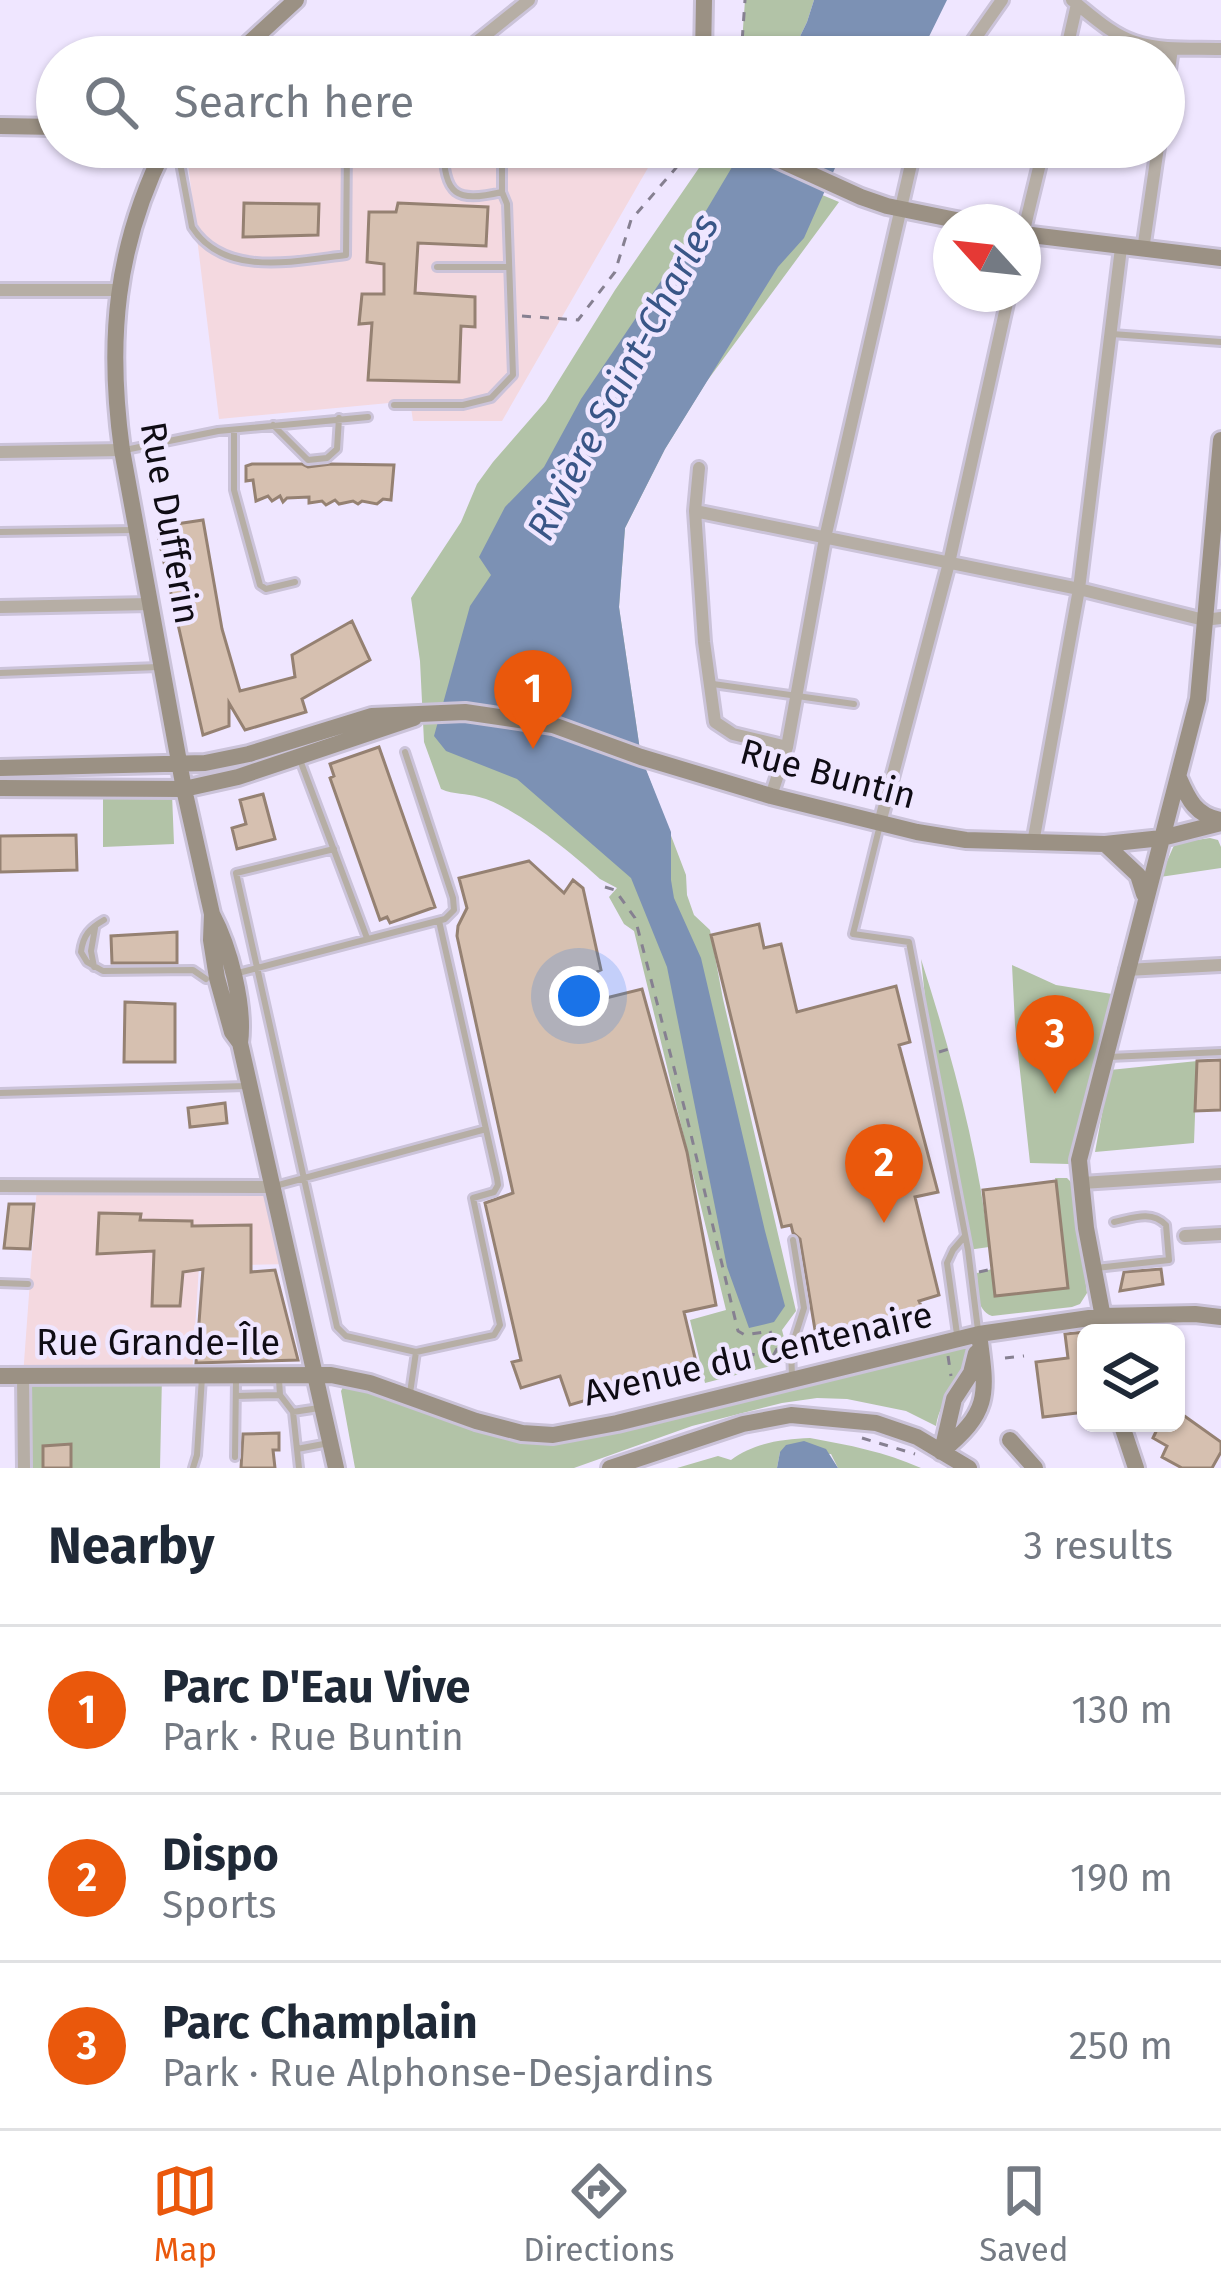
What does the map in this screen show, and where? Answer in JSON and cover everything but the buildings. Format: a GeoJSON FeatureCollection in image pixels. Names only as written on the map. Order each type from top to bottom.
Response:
{"type":"FeatureCollection","features":[{"type":"Feature","properties":{"kind":"street"},"geometry":{"type":"LineString","coordinates":[[256,36],[296,0]]}},
{"type":"Feature","properties":{"kind":"street"},"geometry":{"type":"LineString","coordinates":[[484,36],[529,0]]}},
{"type":"Feature","properties":{"kind":"street"},"geometry":{"type":"LineString","coordinates":[[703,36],[704,0]]}},
{"type":"Feature","properties":{"kind":"street"},"geometry":{"type":"LineString","coordinates":[[977,36],[1002,0]]}},
{"type":"Feature","properties":{"kind":"street"},"geometry":{"type":"LineString","coordinates":[[1069,36],[1075,2],[1122,36]]}},
{"type":"Feature","properties":{"kind":"street"},"geometry":{"type":"LineString","coordinates":[[1185,49],[1221,49]]}},
{"type":"Feature","properties":{"kind":"street"},"geometry":{"type":"LineString","coordinates":[[0,126],[36,127]]}},
{"type":"Feature","properties":{"kind":"street","name":"Rue Dufferin"},"geometry":{"type":"LineString","coordinates":[[154,168],[133,221],[118,290],[114,395],[184,789],[212,914],[223,934],[219,977],[242,1022],[240,1043],[336,1468]]}},
{"type":"Feature","properties":{"kind":"street"},"geometry":{"type":"LineString","coordinates":[[796,168],[844,190],[933,215]]}},
{"type":"Feature","properties":{"kind":"street"},"geometry":{"type":"LineString","coordinates":[[771,796],[787,747],[825,538],[910,168]]}},
{"type":"Feature","properties":{"kind":"street"},"geometry":{"type":"LineString","coordinates":[[1030,204],[1038,168]]}},
{"type":"Feature","properties":{"kind":"street"},"geometry":{"type":"LineString","coordinates":[[1143,250],[1155,168]]}},
{"type":"Feature","properties":{"kind":"street"},"geometry":{"type":"LineString","coordinates":[[1041,237],[1221,259]]}},
{"type":"Feature","properties":{"kind":"street"},"geometry":{"type":"LineString","coordinates":[[1033,843],[1079,589],[1121,248]]}},
{"type":"Feature","properties":{"kind":"street"},"geometry":{"type":"LineString","coordinates":[[0,290],[118,290]]}},
{"type":"Feature","properties":{"kind":"street"},"geometry":{"type":"LineString","coordinates":[[880,824],[949,562],[1006,312]]}},
{"type":"Feature","properties":{"kind":"street"},"geometry":{"type":"LineString","coordinates":[[1104,1324],[1079,1160],[1198,699],[1213,619],[1221,440]]}},
{"type":"Feature","properties":{"kind":"street"},"geometry":{"type":"LineString","coordinates":[[0,452],[122,450]]}},
{"type":"Feature","properties":{"kind":"street"},"geometry":{"type":"LineString","coordinates":[[699,468],[694,512],[713,716],[733,734],[787,747]]}},
{"type":"Feature","properties":{"kind":"street"},"geometry":{"type":"LineString","coordinates":[[694,512],[1213,619]]}},
{"type":"Feature","properties":{"kind":"street"},"geometry":{"type":"LineString","coordinates":[[0,607],[150,604]]}},
{"type":"Feature","properties":{"kind":"street","name":"Rue Buntin"},"geometry":{"type":"LineString","coordinates":[[0,788],[184,789],[238,777],[432,713]]}},
{"type":"Feature","properties":{"kind":"street","name":"Rue Buntin"},"geometry":{"type":"LineString","coordinates":[[0,768],[228,760],[372,716],[432,713],[553,725],[771,796],[966,840],[1105,844],[1162,838],[1221,821]]}},
{"type":"Feature","properties":{"kind":"street"},"geometry":{"type":"LineString","coordinates":[[1180,778],[1197,809],[1221,821]]}},
{"type":"Feature","properties":{"kind":"street"},"geometry":{"type":"LineString","coordinates":[[1105,844],[1138,875],[1144,903]]}},
{"type":"Feature","properties":{"kind":"street"},"geometry":{"type":"LineString","coordinates":[[1126,970],[1221,965]]}},
{"type":"Feature","properties":{"kind":"street"},"geometry":{"type":"LineString","coordinates":[[1082,1183],[1221,1174]]}},
{"type":"Feature","properties":{"kind":"street"},"geometry":{"type":"LineString","coordinates":[[0,1186],[272,1187]]}},
{"type":"Feature","properties":{"kind":"street"},"geometry":{"type":"LineString","coordinates":[[1185,1236],[1221,1234]]}},
{"type":"Feature","properties":{"kind":"street","name":"Avenue du Centenaire"},"geometry":{"type":"LineString","coordinates":[[1104,1324],[1195,1314],[1221,1317]]}},
{"type":"Feature","properties":{"kind":"street","name":"Avenue du Centenaire"},"geometry":{"type":"LineString","coordinates":[[316,1376],[370,1383],[499,1427],[553,1435],[979,1334],[1077,1326]]}},
{"type":"Feature","properties":{"kind":"street"},"geometry":{"type":"LineString","coordinates":[[933,1455],[966,1431],[982,1403],[979,1334]]}},
{"type":"Feature","properties":{"kind":"street"},"geometry":{"type":"LineString","coordinates":[[933,1455],[954,1399],[971,1373],[979,1334]]}},
{"type":"Feature","properties":{"kind":"street","name":"Rue Grande-Île"},"geometry":{"type":"LineString","coordinates":[[0,1376],[236,1376],[280,1385],[316,1376]]}},
{"type":"Feature","properties":{"kind":"street"},"geometry":{"type":"LineString","coordinates":[[23,1376],[24,1468]]}},
{"type":"Feature","properties":{"kind":"street","name":"Avenue du Centenaire"},"geometry":{"type":"LineString","coordinates":[[610,1468],[743,1424],[782,1416],[876,1423],[916,1437],[933,1455],[969,1468]]}},
{"type":"Feature","properties":{"kind":"street"},"geometry":{"type":"LineString","coordinates":[[1124,1432],[1136,1468]]}},
{"type":"Feature","properties":{"kind":"street"},"geometry":{"type":"LineString","coordinates":[[1010,1440],[1035,1468]]}},
{"type":"Feature","properties":{"kind":"lane"},"geometry":{"type":"LineString","coordinates":[[181,168],[197,235],[228,257],[279,263],[346,255],[347,168]]}},
{"type":"Feature","properties":{"kind":"lane"},"geometry":{"type":"LineString","coordinates":[[444,168],[454,192],[466,197],[502,192]]}},
{"type":"Feature","properties":{"kind":"lane"},"geometry":{"type":"LineString","coordinates":[[394,405],[463,405],[491,398],[513,375],[502,168]]}},
{"type":"Feature","properties":{"kind":"lane"},"geometry":{"type":"LineString","coordinates":[[436,267],[509,267]]}},
{"type":"Feature","properties":{"kind":"lane"},"geometry":{"type":"LineString","coordinates":[[1112,334],[1221,342]]}},
{"type":"Feature","properties":{"kind":"lane"},"geometry":{"type":"LineString","coordinates":[[122,450],[234,430],[368,417]]}},
{"type":"Feature","properties":{"kind":"lane"},"geometry":{"type":"LineString","coordinates":[[273,425],[308,460],[327,458],[338,449],[339,418]]}},
{"type":"Feature","properties":{"kind":"lane"},"geometry":{"type":"LineString","coordinates":[[234,430],[233,490],[260,585],[266,589],[296,582]]}},
{"type":"Feature","properties":{"kind":"lane"},"geometry":{"type":"LineString","coordinates":[[0,532],[137,530]]}},
{"type":"Feature","properties":{"kind":"lane"},"geometry":{"type":"LineString","coordinates":[[0,673],[162,667]]}},
{"type":"Feature","properties":{"kind":"lane"},"geometry":{"type":"LineString","coordinates":[[709,683],[854,704]]}},
{"type":"Feature","properties":{"kind":"lane"},"geometry":{"type":"LineString","coordinates":[[100,922],[82,940],[81,952],[94,967],[193,970],[219,977],[445,920],[454,910],[453,898],[405,752]]}},
{"type":"Feature","properties":{"kind":"lane"},"geometry":{"type":"LineString","coordinates":[[299,756],[367,940]]}},
{"type":"Feature","properties":{"kind":"lane"},"geometry":{"type":"LineString","coordinates":[[880,824],[854,934],[909,942],[979,1334]]}},
{"type":"Feature","properties":{"kind":"lane"},"geometry":{"type":"LineString","coordinates":[[334,849],[236,873],[337,1327],[346,1336],[416,1352],[494,1335],[500,1325],[472,1198],[494,1192],[498,1186],[439,921]]}},
{"type":"Feature","properties":{"kind":"lane"},"geometry":{"type":"LineString","coordinates":[[1106,1057],[1221,1052]]}},
{"type":"Feature","properties":{"kind":"lane"},"geometry":{"type":"LineString","coordinates":[[0,1093],[250,1086]]}},
{"type":"Feature","properties":{"kind":"lane"},"geometry":{"type":"LineString","coordinates":[[272,1187],[486,1129]]}},
{"type":"Feature","properties":{"kind":"lane"},"geometry":{"type":"LineString","coordinates":[[1094,1268],[1168,1260],[1166,1225],[1154,1215],[1114,1222]]}},
{"type":"Feature","properties":{"kind":"lane"},"geometry":{"type":"LineString","coordinates":[[958,1340],[947,1263],[965,1236]]}},
{"type":"Feature","properties":{"kind":"lane"},"geometry":{"type":"LineString","coordinates":[[792,1380],[791,1349],[804,1308],[793,1240]]}},
{"type":"Feature","properties":{"kind":"lane"},"geometry":{"type":"LineString","coordinates":[[0,1283],[28,1283]]}},
{"type":"Feature","properties":{"kind":"lane"},"geometry":{"type":"LineString","coordinates":[[409,1396],[416,1352]]}},
{"type":"Feature","properties":{"kind":"lane"},"geometry":{"type":"LineString","coordinates":[[193,1468],[202,1376]]}},
{"type":"Feature","properties":{"kind":"lane"},"geometry":{"type":"LineString","coordinates":[[235,1457],[236,1376]]}},
{"type":"Feature","properties":{"kind":"lane"},"geometry":{"type":"LineString","coordinates":[[236,1396],[280,1385],[293,1412],[299,1468]]}},
{"type":"Feature","properties":{"kind":"lane"},"geometry":{"type":"LineString","coordinates":[[293,1412],[323,1407]]}},
{"type":"Feature","properties":{"kind":"lane"},"geometry":{"type":"LineString","coordinates":[[297,1449],[331,1442]]}},
{"type":"Feature","properties":{"kind":"path"},"geometry":{"type":"LineString","coordinates":[[742,36],[745,0]]}},
{"type":"Feature","properties":{"kind":"path"},"geometry":{"type":"LineString","coordinates":[[511,315],[578,320],[615,272],[631,220],[676,168]]}},
{"type":"Feature","properties":{"kind":"path"},"geometry":{"type":"LineString","coordinates":[[605,887],[615,890],[635,918],[737,1331],[745,1335],[770,1331],[777,1346],[772,1370]]}},
{"type":"Feature","properties":{"kind":"path"},"geometry":{"type":"LineString","coordinates":[[977,1273],[992,1269]]}},
{"type":"Feature","properties":{"kind":"path"},"geometry":{"type":"LineString","coordinates":[[728,1350],[761,1360],[772,1358]]}},
{"type":"Feature","properties":{"kind":"path"},"geometry":{"type":"LineString","coordinates":[[1005,1358],[1024,1356]]}},
{"type":"Feature","properties":{"kind":"path"},"geometry":{"type":"LineString","coordinates":[[715,1365],[719,1384]]}},
{"type":"Feature","properties":{"kind":"path"},"geometry":{"type":"LineString","coordinates":[[853,1436],[933,1455]]}},
{"type":"Feature","properties":{"kind":"shaded area"},"geometry":{"type":"Polygon","coordinates":[[[189,168],[648,168],[502,421],[413,421],[410,401],[219,419],[189,168]]]}},
{"type":"Feature","properties":{"kind":"shaded area"},"geometry":{"type":"Polygon","coordinates":[[[37,1186],[272,1187],[291,1264],[199,1266],[192,1376],[23,1376],[37,1186]]]}},
{"type":"Feature","properties":{"kind":"green space"},"geometry":{"type":"Polygon","coordinates":[[[745,0],[814,0],[800,36],[742,36],[745,0]]]}},
{"type":"Feature","properties":{"kind":"green space"},"geometry":{"type":"Polygon","coordinates":[[[699,168],[758,168],[839,202],[707,381],[625,528],[619,607],[641,757],[686,875],[694,915],[710,930],[796,1311],[782,1330],[790,1361],[705,1383],[690,1320],[726,1310],[634,931],[624,924],[609,897],[617,888],[543,832],[493,802],[441,789],[424,742],[411,598],[461,522],[477,484],[546,401],[699,168]]]}},
{"type":"Feature","properties":{"kind":"green space"},"geometry":{"type":"Polygon","coordinates":[[[103,793],[172,794],[174,844],[103,847],[103,793]]]}},
{"type":"Feature","properties":{"kind":"green space"},"geometry":{"type":"Polygon","coordinates":[[[1210,838],[1221,847],[1221,868],[1160,877],[1175,843],[1210,838]]]}},
{"type":"Feature","properties":{"kind":"green space"},"geometry":{"type":"Polygon","coordinates":[[[921,959],[962,1102],[989,1247],[968,1250],[931,1055],[921,959]]]}},
{"type":"Feature","properties":{"kind":"green space"},"geometry":{"type":"Polygon","coordinates":[[[1012,965],[1056,985],[1112,994],[1069,1164],[1030,1163],[1012,965]]]}},
{"type":"Feature","properties":{"kind":"green space"},"geometry":{"type":"Polygon","coordinates":[[[1197,1061],[1194,1143],[1095,1152],[1110,1070],[1197,1061]]]}},
{"type":"Feature","properties":{"kind":"green space"},"geometry":{"type":"Polygon","coordinates":[[[1055,1178],[1067,1178],[1074,1185],[1087,1293],[1072,1307],[992,1316],[980,1304],[977,1273],[992,1269],[996,1296],[1068,1287],[1055,1178]]]}},
{"type":"Feature","properties":{"kind":"green space"},"geometry":{"type":"Polygon","coordinates":[[[968,1344],[965,1366],[936,1426],[906,1411],[817,1398],[692,1426],[574,1468],[355,1468],[341,1391],[344,1385],[360,1385],[539,1440],[968,1344]]]}},
{"type":"Feature","properties":{"kind":"green space"},"geometry":{"type":"Polygon","coordinates":[[[23,1376],[162,1376],[160,1468],[24,1468],[23,1376]]]}},
{"type":"Feature","properties":{"kind":"green space"},"geometry":{"type":"Polygon","coordinates":[[[810,1438],[880,1453],[921,1468],[838,1468],[831,1454],[780,1452],[777,1468],[677,1468],[718,1456],[731,1460],[769,1443],[810,1438]]]}},
{"type":"Feature","properties":{"kind":"water"},"geometry":{"type":"Polygon","coordinates":[[[814,0],[947,0],[929,36],[800,36],[814,0]]]}},
{"type":"Feature","properties":{"kind":"water","name":"Rivière Saint-Charles"},"geometry":{"type":"Polygon","coordinates":[[[731,168],[835,168],[804,238],[778,267],[665,449],[625,528],[619,607],[641,757],[671,832],[674,898],[701,958],[785,1306],[774,1322],[749,1328],[727,1267],[667,967],[631,878],[517,779],[446,751],[434,736],[470,606],[491,575],[479,557],[505,507],[544,467],[581,399],[731,168]]]}},
{"type":"Feature","properties":{"kind":"water"},"geometry":{"type":"Polygon","coordinates":[[[804,1441],[826,1449],[838,1468],[777,1468],[786,1445],[804,1441]]]}},
{"type":"Feature","properties":{"kind":"place","name":"Parc D'Eau Vive"},"geometry":{"type":"Point","coordinates":[533,749]}},
{"type":"Feature","properties":{"kind":"place","name":"Parc Champlain"},"geometry":{"type":"Point","coordinates":[1055,1094]}},
{"type":"Feature","properties":{"kind":"place","name":"Dispo"},"geometry":{"type":"Point","coordinates":[884,1223]}}]}
